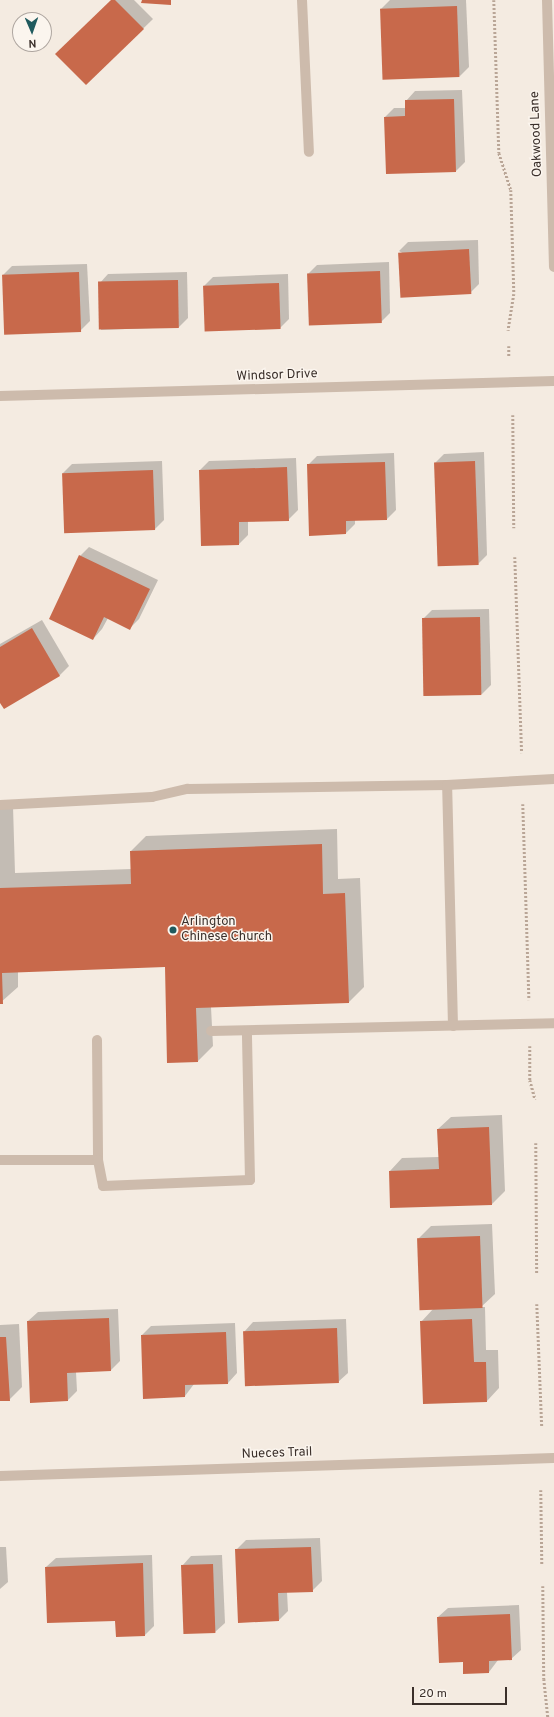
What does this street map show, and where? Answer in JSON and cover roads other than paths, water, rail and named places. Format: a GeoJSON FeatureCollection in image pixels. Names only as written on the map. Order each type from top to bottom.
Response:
{"type":"FeatureCollection","features":[{"type":"Feature","properties":{"kind":"street"},"geometry":{"type":"LineString","coordinates":[[302,0],[309,152]]}},
{"type":"Feature","properties":{"kind":"street","name":"Oakwood Lane"},"geometry":{"type":"LineString","coordinates":[[547,0],[554,267]]}},
{"type":"Feature","properties":{"kind":"street","name":"Windsor Drive"},"geometry":{"type":"LineString","coordinates":[[0,396],[554,381]]}},
{"type":"Feature","properties":{"kind":"street"},"geometry":{"type":"LineString","coordinates":[[0,805],[152,797],[188,789],[447,785],[554,779]]}},
{"type":"Feature","properties":{"kind":"street"},"geometry":{"type":"LineString","coordinates":[[447,785],[453,1026]]}},
{"type":"Feature","properties":{"kind":"street"},"geometry":{"type":"LineString","coordinates":[[211,1031],[554,1024]]}},
{"type":"Feature","properties":{"kind":"street"},"geometry":{"type":"LineString","coordinates":[[96,1040],[98,1160],[102,1186],[250,1180],[248,1031]]}},
{"type":"Feature","properties":{"kind":"street"},"geometry":{"type":"LineString","coordinates":[[0,1160],[98,1160]]}},
{"type":"Feature","properties":{"kind":"street","name":"Nueces Trail"},"geometry":{"type":"LineString","coordinates":[[0,1476],[554,1458]]}},
{"type":"Feature","properties":{"kind":"place","name":"Arlington Chinese Church"},"geometry":{"type":"Point","coordinates":[173,930]}}]}
